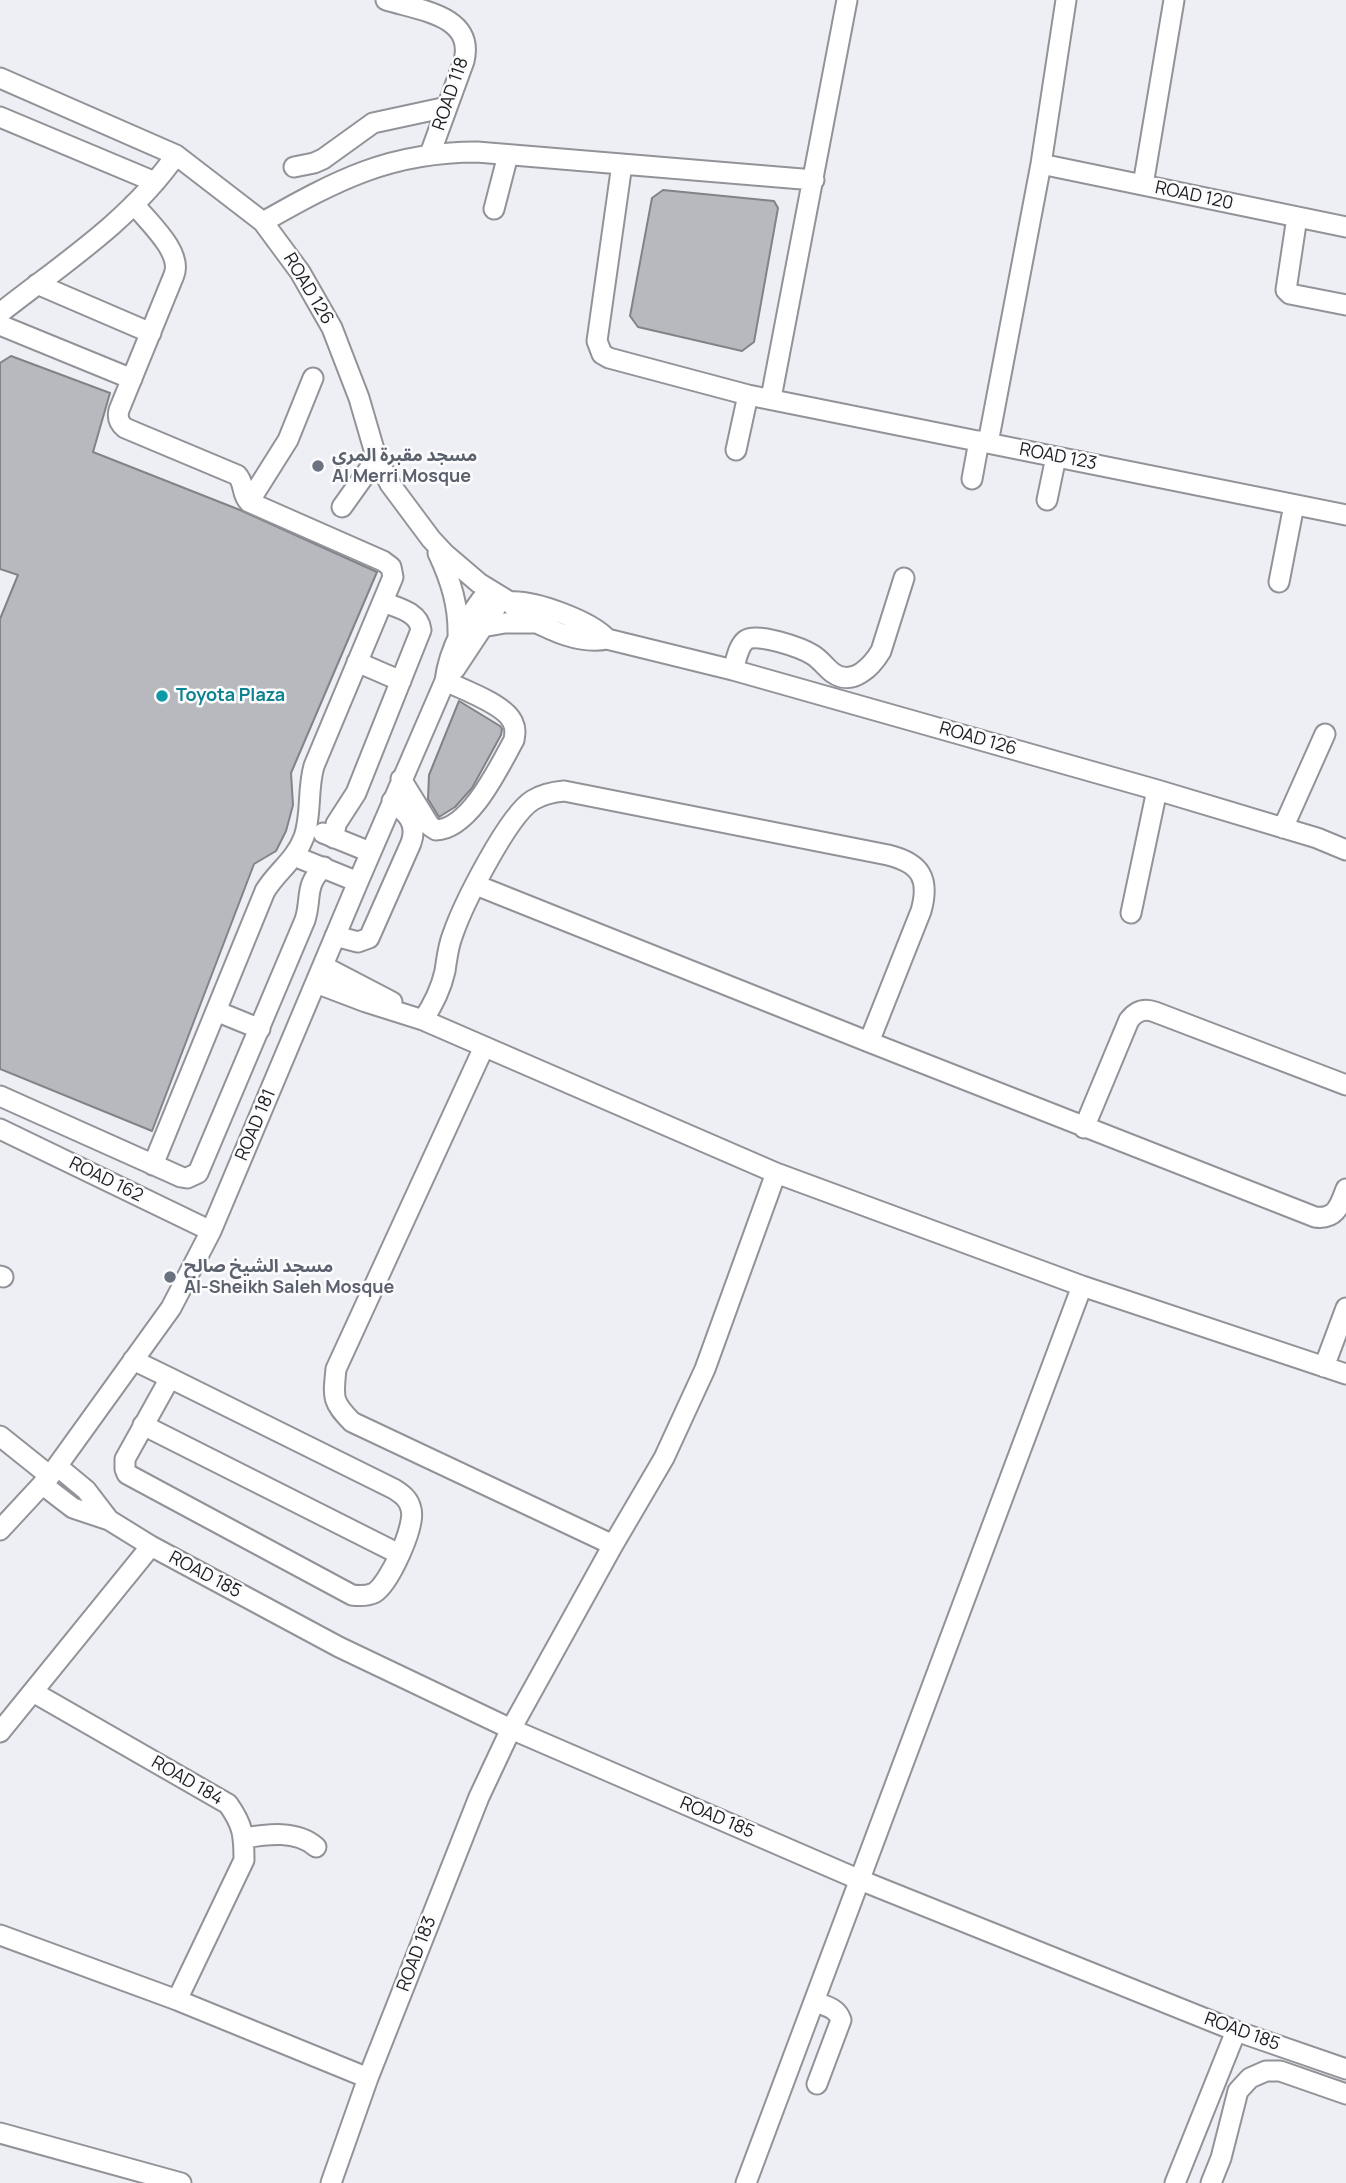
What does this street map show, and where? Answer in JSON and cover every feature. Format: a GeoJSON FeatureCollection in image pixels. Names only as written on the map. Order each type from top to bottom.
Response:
{"type":"FeatureCollection","features":[{"type":"Feature","properties":{"kind":"street","name":"ROAD 118"},"geometry":{"type":"LineString","coordinates":[[386,0],[449,21],[464,38],[466,54],[430,154]]}},
{"type":"Feature","properties":{"kind":"street"},"geometry":{"type":"LineString","coordinates":[[771,398],[847,0]]}},
{"type":"Feature","properties":{"kind":"street"},"geometry":{"type":"LineString","coordinates":[[972,479],[983,442],[1041,164],[1066,0]]}},
{"type":"Feature","properties":{"kind":"street"},"geometry":{"type":"LineString","coordinates":[[1143,186],[1174,0]]}},
{"type":"Feature","properties":{"kind":"street","name":"ROAD 126"},"geometry":{"type":"LineString","coordinates":[[0,78],[176,155],[263,222],[300,272],[332,328],[359,398],[377,458],[390,484],[431,539],[457,564],[518,612],[580,639],[607,639],[733,670],[1157,790],[1317,838],[1346,850]]}},
{"type":"Feature","properties":{"kind":"street"},"geometry":{"type":"LineString","coordinates":[[294,167],[323,159],[373,123],[447,107]]}},
{"type":"Feature","properties":{"kind":"street"},"geometry":{"type":"LineString","coordinates":[[0,117],[155,182]]}},
{"type":"Feature","properties":{"kind":"street"},"geometry":{"type":"LineString","coordinates":[[263,222],[361,172],[430,154],[477,152],[814,180]]}},
{"type":"Feature","properties":{"kind":"street"},"geometry":{"type":"LineString","coordinates":[[0,313],[134,204],[176,155]]}},
{"type":"Feature","properties":{"kind":"street"},"geometry":{"type":"LineString","coordinates":[[494,209],[508,155]]}},
{"type":"Feature","properties":{"kind":"street","name":"ROAD 123"},"geometry":{"type":"LineString","coordinates":[[622,164],[597,341],[602,354],[620,362],[748,394],[1346,515]]}},
{"type":"Feature","properties":{"kind":"street","name":"ROAD 120"},"geometry":{"type":"LineString","coordinates":[[1041,164],[1346,227]]}},
{"type":"Feature","properties":{"kind":"street"},"geometry":{"type":"LineString","coordinates":[[134,204],[171,249],[177,265],[118,415],[121,425],[237,475],[242,483],[244,496],[249,502],[388,563],[393,577],[314,766],[310,782],[307,827],[295,856],[265,891],[153,1165]]}},
{"type":"Feature","properties":{"kind":"street"},"geometry":{"type":"LineString","coordinates":[[1297,217],[1286,290],[1290,294],[1346,305]]}},
{"type":"Feature","properties":{"kind":"street"},"geometry":{"type":"LineString","coordinates":[[37,284],[151,333]]}},
{"type":"Feature","properties":{"kind":"street"},"geometry":{"type":"LineString","coordinates":[[0,325],[132,379]]}},
{"type":"Feature","properties":{"kind":"street"},"geometry":{"type":"LineString","coordinates":[[249,502],[288,440],[313,379]]}},
{"type":"Feature","properties":{"kind":"street"},"geometry":{"type":"LineString","coordinates":[[736,450],[748,394]]}},
{"type":"Feature","properties":{"kind":"street"},"geometry":{"type":"LineString","coordinates":[[1047,500],[1056,457]]}},
{"type":"Feature","properties":{"kind":"street"},"geometry":{"type":"LineString","coordinates":[[342,507],[377,458]]}},
{"type":"Feature","properties":{"kind":"street"},"geometry":{"type":"LineString","coordinates":[[1279,582],[1294,505]]}},
{"type":"Feature","properties":{"kind":"street"},"geometry":{"type":"LineString","coordinates":[[431,539],[455,597],[458,639]]}},
{"type":"Feature","properties":{"kind":"street"},"geometry":{"type":"LineString","coordinates":[[733,670],[743,644],[747,639],[758,637],[811,653],[838,676],[845,678],[859,674],[876,660],[881,651],[904,578]]}},
{"type":"Feature","properties":{"kind":"street","name":"ROAD 126"},"geometry":{"type":"LineString","coordinates":[[500,596],[533,604],[574,619],[597,630],[607,639]]}},
{"type":"Feature","properties":{"kind":"street","name":"ROAD 181"},"geometry":{"type":"LineString","coordinates":[[0,1530],[50,1476],[171,1308],[211,1231],[401,779],[445,681],[460,662],[500,596]]}},
{"type":"Feature","properties":{"kind":"street","name":"ROAD 181"},"geometry":{"type":"LineString","coordinates":[[445,681],[446,668],[472,612],[500,596]]}},
{"type":"Feature","properties":{"kind":"street"},"geometry":{"type":"LineString","coordinates":[[334,838],[336,824],[356,793],[421,630],[419,621],[412,615],[383,602]]}},
{"type":"Feature","properties":{"kind":"street"},"geometry":{"type":"LineString","coordinates":[[482,627],[505,623],[538,623]]}},
{"type":"Feature","properties":{"kind":"street"},"geometry":{"type":"LineString","coordinates":[[357,662],[401,681]]}},
{"type":"Feature","properties":{"kind":"street"},"geometry":{"type":"LineString","coordinates":[[401,779],[430,826],[436,830],[444,829],[474,807],[513,740],[515,732],[509,715],[445,681]]}},
{"type":"Feature","properties":{"kind":"street"},"geometry":{"type":"LineString","coordinates":[[1283,828],[1325,734]]}},
{"type":"Feature","properties":{"kind":"street"},"geometry":{"type":"LineString","coordinates":[[1131,913],[1157,790]]}},
{"type":"Feature","properties":{"kind":"street"},"geometry":{"type":"LineString","coordinates":[[423,1020],[440,987],[454,929],[508,827],[532,800],[547,793],[564,791],[903,859],[916,867],[924,881],[925,896],[921,911],[869,1042]]}},
{"type":"Feature","properties":{"kind":"street"},"geometry":{"type":"LineString","coordinates":[[335,936],[358,943],[369,938],[400,869],[414,834],[414,825],[410,817],[392,801]]}},
{"type":"Feature","properties":{"kind":"street"},"geometry":{"type":"LineString","coordinates":[[307,827],[370,852]]}},
{"type":"Feature","properties":{"kind":"street"},"geometry":{"type":"LineString","coordinates":[[295,856],[358,882]]}},
{"type":"Feature","properties":{"kind":"street"},"geometry":{"type":"LineString","coordinates":[[0,1096],[181,1177],[187,1178],[198,1173],[305,920],[313,879],[324,867]]}},
{"type":"Feature","properties":{"kind":"street"},"geometry":{"type":"LineString","coordinates":[[476,885],[1084,1128],[1315,1217],[1326,1217],[1346,1224]]}},
{"type":"Feature","properties":{"kind":"street"},"geometry":{"type":"LineString","coordinates":[[319,974],[360,984],[423,1020],[776,1173],[1082,1286],[1346,1374]]}},
{"type":"Feature","properties":{"kind":"street"},"geometry":{"type":"LineString","coordinates":[[1084,1128],[1129,1020],[1144,1010],[1346,1085]]}},
{"type":"Feature","properties":{"kind":"street"},"geometry":{"type":"LineString","coordinates":[[216,1011],[260,1029]]}},
{"type":"Feature","properties":{"kind":"street"},"geometry":{"type":"LineString","coordinates":[[484,1047],[336,1369],[334,1392],[337,1407],[352,1422],[613,1545]]}},
{"type":"Feature","properties":{"kind":"street","name":"ROAD 162"},"geometry":{"type":"LineString","coordinates":[[0,1129],[211,1231]]}},
{"type":"Feature","properties":{"kind":"street"},"geometry":{"type":"LineString","coordinates":[[81,1168],[94,1138]]}},
{"type":"Feature","properties":{"kind":"street","name":"ROAD 183"},"geometry":{"type":"LineString","coordinates":[[331,2183],[368,2078],[469,1821],[511,1729],[664,1458],[705,1369],[776,1173]]}},
{"type":"Feature","properties":{"kind":"street"},"geometry":{"type":"LineString","coordinates":[[1326,1217],[1339,1208],[1346,1189]]}},
{"type":"Feature","properties":{"kind":"street"},"geometry":{"type":"LineString","coordinates":[[746,2183],[1082,1286]]}},
{"type":"Feature","properties":{"kind":"street"},"geometry":{"type":"LineString","coordinates":[[1324,1367],[1346,1308]]}},
{"type":"Feature","properties":{"kind":"street"},"geometry":{"type":"LineString","coordinates":[[133,1360],[170,1378],[401,1494],[411,1509],[411,1528],[380,1588],[367,1595],[352,1595],[131,1477],[125,1469],[125,1459],[170,1378]]}},
{"type":"Feature","properties":{"kind":"street"},"geometry":{"type":"LineString","coordinates":[[144,1425],[399,1554]]}},
{"type":"Feature","properties":{"kind":"street","name":"ROAD 185"},"geometry":{"type":"LineString","coordinates":[[0,1436],[50,1476],[86,1490],[109,1520],[151,1546],[339,1647],[511,1729],[860,1880],[1236,2031],[1346,2069]]}},
{"type":"Feature","properties":{"kind":"street"},"geometry":{"type":"LineString","coordinates":[[0,1732],[151,1546]]}},
{"type":"Feature","properties":{"kind":"street","name":"ROAD 184"},"geometry":{"type":"LineString","coordinates":[[33,1692],[228,1804],[240,1821],[244,1838]]}},
{"type":"Feature","properties":{"kind":"street"},"geometry":{"type":"LineString","coordinates":[[177,2000],[244,1860],[244,1838],[278,1835],[295,1837],[307,1840],[316,1847]]}},
{"type":"Feature","properties":{"kind":"street"},"geometry":{"type":"LineString","coordinates":[[0,1935],[177,2000],[368,2078]]}},
{"type":"Feature","properties":{"kind":"street"},"geometry":{"type":"LineString","coordinates":[[815,2002],[837,2012],[841,2020],[817,2084]]}},
{"type":"Feature","properties":{"kind":"street"},"geometry":{"type":"LineString","coordinates":[[1175,2183],[1236,2031]]}},
{"type":"Feature","properties":{"kind":"street"},"geometry":{"type":"LineString","coordinates":[[1211,2183],[1221,2158],[1238,2091],[1245,2081],[1261,2073],[1280,2071],[1346,2094]]}},
{"type":"Feature","properties":{"kind":"street"},"geometry":{"type":"LineString","coordinates":[[1199,2122],[1226,2133]]}},
{"type":"Feature","properties":{"kind":"street"},"geometry":{"type":"LineString","coordinates":[[0,2133],[131,2176],[181,2183]]}},
{"type":"Feature","properties":{"kind":"building"},"geometry":{"type":"Polygon","coordinates":[[[663,190],[774,201],[778,208],[754,342],[742,351],[638,327],[630,316],[652,198],[663,190]]]}},
{"type":"Feature","properties":{"kind":"building","name":"Toyota Plaza"},"geometry":{"type":"Polygon","coordinates":[[[11,356],[110,393],[93,452],[240,510],[377,572],[291,773],[293,805],[286,831],[276,851],[254,864],[152,1131],[0,1069],[0,619],[18,575],[0,569],[0,363],[11,356]]]}},
{"type":"Feature","properties":{"kind":"building"},"geometry":{"type":"Polygon","coordinates":[[[459,701],[500,726],[501,735],[472,788],[455,807],[439,817],[428,799],[429,775],[459,701]]]}},
{"type":"Feature","properties":{"kind":"place","name":"مسجد مقبرة المري Al Merri Mosque"},"geometry":{"type":"Point","coordinates":[318,466]}},
{"type":"Feature","properties":{"kind":"place","name":"Toyota Plaza"},"geometry":{"type":"Point","coordinates":[162,696]}},
{"type":"Feature","properties":{"kind":"place","name":"مسجد الشيخ صالح Al-Sheikh Saleh Mosque"},"geometry":{"type":"Point","coordinates":[170,1277]}}]}
